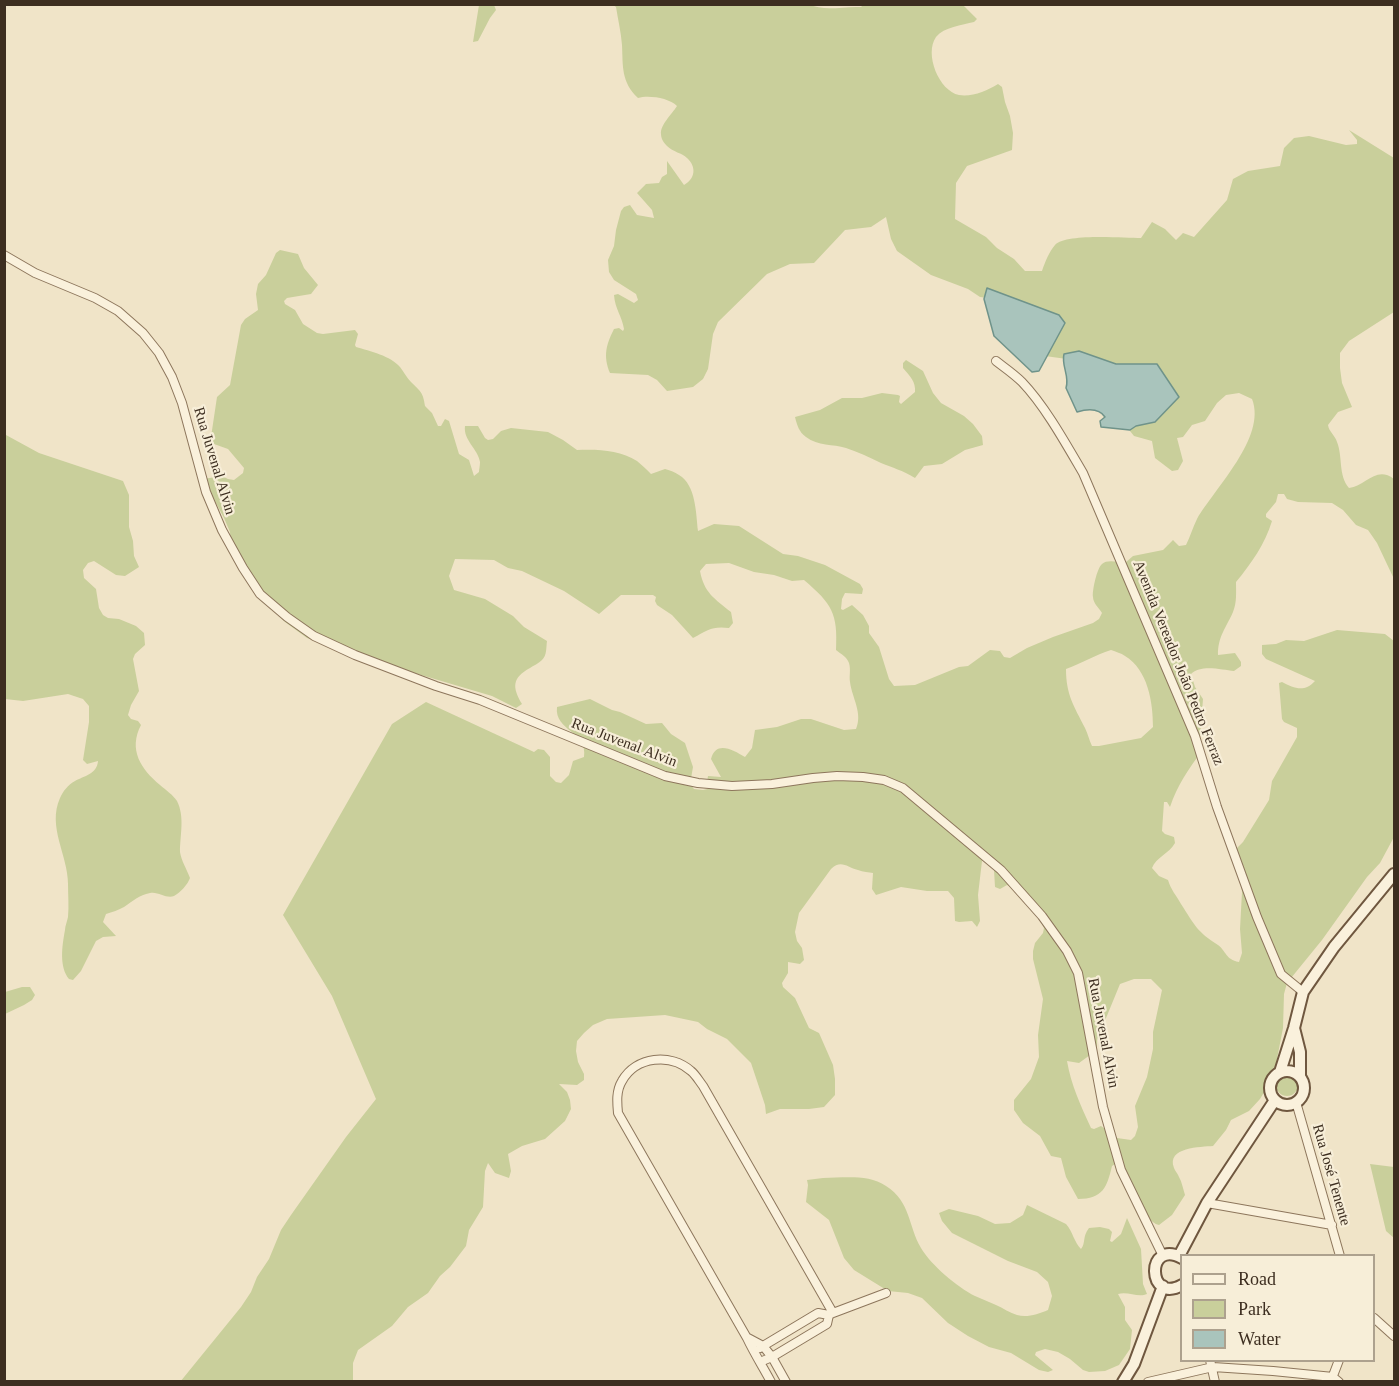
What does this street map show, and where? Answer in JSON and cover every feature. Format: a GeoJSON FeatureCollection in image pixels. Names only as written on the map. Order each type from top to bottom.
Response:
{"type":"FeatureCollection","features":[{"type":"Feature","properties":{"kind":"main road"},"geometry":{"type":"LineString","coordinates":[[1280,1072],[1303,992],[1334,947],[1395,874]]}},
{"type":"Feature","properties":{"kind":"main road"},"geometry":{"type":"LineString","coordinates":[[1294,1028],[1300,1052],[1300,1077]]}},
{"type":"Feature","properties":{"kind":"main road"},"geometry":{"type":"LineString","coordinates":[[1291,1071],[1300,1077],[1303,1082],[1303,1093],[1296,1102],[1285,1105],[1275,1100],[1270,1085],[1275,1075],[1291,1071]]}},
{"type":"Feature","properties":{"kind":"main road"},"geometry":{"type":"LineString","coordinates":[[1182,1254],[1207,1203],[1275,1100]]}},
{"type":"Feature","properties":{"kind":"main road"},"geometry":{"type":"LineString","coordinates":[[1180,1257],[1163,1256],[1158,1260],[1154,1271],[1157,1282],[1163,1286],[1173,1289],[1180,1286]]}},
{"type":"Feature","properties":{"kind":"main road"},"geometry":{"type":"LineString","coordinates":[[1124,1382],[1134,1364],[1163,1286]]}},
{"type":"Feature","properties":{"kind":"street","name":"Rua Juvenal Alvin"},"geometry":{"type":"LineString","coordinates":[[4,255],[35,273],[95,298],[118,311],[143,333],[159,353],[172,377],[182,403],[206,492],[227,540],[260,594],[287,618],[314,636],[355,655],[480,700],[665,776],[698,783],[732,786],[772,784],[837,776],[884,780],[903,788],[1001,870],[1042,916],[1067,951],[1078,973],[1103,1107],[1121,1170],[1163,1256]]}},
{"type":"Feature","properties":{"kind":"street","name":"Avenida Vereador João Pedro Ferraz"},"geometry":{"type":"LineString","coordinates":[[996,361],[1022,382],[1070,450],[1083,473],[1195,736],[1217,807],[1257,917],[1281,974],[1303,992]]}},
{"type":"Feature","properties":{"kind":"street"},"geometry":{"type":"LineString","coordinates":[[771,1382],[618,1113],[618,1092],[629,1071],[650,1060],[662,1059],[676,1062],[691,1071],[703,1086],[831,1314]]}},
{"type":"Feature","properties":{"kind":"street","name":"Rua José Tenente"},"geometry":{"type":"LineString","coordinates":[[1296,1102],[1339,1254]]}},
{"type":"Feature","properties":{"kind":"street"},"geometry":{"type":"LineString","coordinates":[[1207,1203],[1332,1225]]}},
{"type":"Feature","properties":{"kind":"street"},"geometry":{"type":"LineString","coordinates":[[754,1352],[818,1313],[831,1314],[886,1293]]}},
{"type":"Feature","properties":{"kind":"street"},"geometry":{"type":"LineString","coordinates":[[760,1362],[827,1324],[831,1314]]}},
{"type":"Feature","properties":{"kind":"street"},"geometry":{"type":"LineString","coordinates":[[1375,1319],[1395,1336]]}},
{"type":"Feature","properties":{"kind":"street"},"geometry":{"type":"LineString","coordinates":[[747,1338],[763,1346],[786,1382]]}},
{"type":"Feature","properties":{"kind":"street"},"geometry":{"type":"LineString","coordinates":[[1148,1382],[1211,1364],[1334,1380],[1338,1362]]}},
{"type":"Feature","properties":{"kind":"street"},"geometry":{"type":"LineString","coordinates":[[1211,1364],[1215,1382]]}},
{"type":"Feature","properties":{"kind":"green space"},"geometry":{"type":"Polygon","coordinates":[[[808,4],[827,8],[861,7],[864,4],[963,5],[977,19],[974,22],[948,29],[936,37],[932,53],[936,71],[945,87],[959,95],[979,93],[998,84],[1002,87],[1013,133],[1012,150],[967,166],[956,183],[955,219],[986,237],[997,248],[1014,259],[1025,271],[1042,271],[1051,251],[1061,241],[1082,238],[1141,238],[1152,222],[1165,229],[1176,240],[1183,233],[1194,237],[1227,200],[1233,179],[1248,171],[1280,166],[1284,148],[1294,138],[1309,136],[1346,145],[1357,144],[1357,140],[1349,130],[1394,158],[1394,312],[1349,341],[1340,353],[1342,383],[1352,407],[1338,412],[1328,425],[1337,442],[1343,477],[1349,488],[1376,475],[1388,475],[1394,479],[1394,579],[1377,543],[1368,530],[1356,525],[1343,510],[1332,503],[1298,502],[1287,499],[1284,494],[1278,494],[1276,502],[1266,514],[1266,517],[1272,521],[1266,538],[1236,582],[1234,608],[1219,643],[1218,655],[1235,653],[1241,666],[1234,671],[1206,668],[1191,674],[1195,687],[1203,699],[1200,738],[1202,751],[1176,792],[1170,807],[1167,802],[1164,802],[1162,831],[1174,837],[1175,843],[1152,868],[1159,876],[1168,880],[1172,890],[1200,932],[1234,961],[1239,962],[1242,953],[1240,929],[1242,892],[1240,875],[1231,854],[1243,842],[1269,800],[1272,781],[1297,737],[1297,728],[1282,719],[1279,683],[1303,688],[1315,681],[1266,659],[1262,654],[1262,645],[1276,644],[1286,640],[1304,641],[1337,630],[1385,634],[1394,641],[1394,837],[1380,863],[1287,983],[1284,994],[1283,1028],[1276,1064],[1269,1084],[1260,1099],[1249,1111],[1231,1120],[1213,1146],[1193,1148],[1175,1156],[1174,1168],[1185,1195],[1172,1215],[1159,1225],[1147,1217],[1126,1176],[1115,1164],[1112,1166],[1103,1190],[1093,1197],[1078,1199],[1066,1177],[1061,1158],[1051,1156],[1040,1136],[1023,1123],[1014,1110],[1014,1100],[1031,1079],[1039,1057],[1038,1035],[1043,999],[1033,951],[1044,928],[1040,920],[1011,887],[1007,885],[1000,889],[995,887],[994,870],[988,859],[985,857],[982,861],[978,895],[980,921],[977,927],[972,921],[955,921],[954,898],[948,891],[901,887],[876,895],[872,889],[873,873],[838,865],[831,869],[799,913],[795,932],[804,960],[800,964],[788,962],[788,973],[782,983],[783,987],[795,998],[809,1028],[819,1033],[833,1065],[835,1095],[824,1107],[780,1109],[766,1114],[751,1063],[727,1039],[698,1022],[665,1015],[607,1019],[593,1025],[577,1041],[576,1051],[584,1080],[577,1085],[559,1084],[567,1092],[570,1100],[571,1109],[565,1121],[545,1139],[522,1146],[508,1154],[511,1171],[509,1178],[495,1173],[488,1163],[485,1171],[483,1207],[469,1230],[466,1246],[428,1293],[408,1307],[392,1326],[358,1350],[353,1363],[353,1381],[180,1382],[241,1307],[269,1259],[281,1230],[346,1137],[376,1099],[332,996],[283,915],[392,724],[426,702],[534,752],[538,749],[544,750],[550,757],[550,776],[556,782],[561,783],[569,775],[573,761],[584,757],[584,748],[557,715],[557,707],[590,699],[646,724],[662,723],[671,734],[685,743],[693,767],[690,784],[694,789],[703,790],[712,788],[707,782],[708,776],[721,777],[711,759],[713,753],[725,748],[745,757],[752,748],[755,730],[777,727],[801,719],[811,719],[844,730],[856,729],[858,723],[858,711],[850,682],[849,663],[836,650],[836,627],[827,603],[804,580],[792,581],[729,563],[706,564],[700,571],[707,590],[731,612],[733,623],[729,628],[714,628],[693,638],[672,615],[657,605],[656,597],[653,595],[621,595],[599,614],[564,591],[494,560],[455,559],[449,576],[454,590],[485,599],[547,641],[544,658],[517,679],[516,693],[522,704],[516,708],[492,696],[374,661],[307,638],[285,622],[255,591],[231,549],[230,532],[203,479],[216,477],[218,474],[234,480],[243,473],[244,468],[228,449],[214,444],[211,437],[217,397],[230,385],[241,325],[245,319],[258,310],[256,294],[258,284],[266,275],[276,253],[280,250],[298,254],[304,268],[318,285],[311,294],[287,298],[284,301],[285,304],[295,310],[303,324],[317,333],[355,330],[358,334],[356,347],[380,354],[396,363],[421,392],[425,406],[432,413],[438,426],[441,426],[445,419],[449,421],[459,454],[469,460],[474,476],[479,472],[480,462],[466,436],[465,426],[478,426],[488,440],[493,439],[501,431],[511,428],[548,432],[577,450],[623,454],[637,461],[651,474],[665,469],[676,473],[685,480],[692,492],[698,531],[714,524],[739,526],[783,554],[798,556],[825,565],[860,584],[863,589],[862,594],[845,593],[841,609],[852,605],[863,615],[869,626],[869,633],[879,647],[889,679],[894,686],[915,685],[959,667],[968,666],[990,650],[1000,651],[1004,657],[1010,658],[1027,648],[1099,619],[1102,613],[1094,601],[1093,594],[1100,566],[1110,561],[1125,563],[1133,556],[1163,550],[1173,540],[1179,546],[1186,545],[1197,519],[1237,462],[1252,429],[1255,414],[1252,399],[1239,393],[1226,395],[1217,403],[1205,421],[1192,425],[1183,437],[1177,438],[1183,461],[1178,470],[1172,471],[1155,458],[1152,441],[1134,436],[1130,431],[1128,420],[1103,364],[1045,356],[996,299],[980,297],[968,289],[931,275],[897,251],[891,239],[886,217],[871,227],[845,230],[814,263],[790,264],[767,274],[718,322],[713,334],[708,369],[703,379],[693,387],[667,391],[657,380],[648,375],[610,373],[606,356],[609,340],[614,329],[619,328],[623,331],[624,329],[614,295],[618,294],[634,303],[638,300],[636,294],[614,280],[609,272],[608,260],[614,246],[621,211],[630,205],[637,215],[654,218],[652,210],[637,193],[646,184],[659,183],[667,174],[667,161],[684,185],[691,180],[693,173],[690,161],[669,148],[662,138],[662,127],[677,106],[659,98],[638,98],[628,86],[623,67],[622,40],[616,7],[613,5],[808,4]],[[1111,650],[1066,669],[1071,700],[1092,746],[1141,738],[1153,727],[1152,707],[1144,678],[1133,662],[1111,650]],[[1134,979],[1120,984],[1097,1040],[1097,1050],[1079,1063],[1067,1061],[1074,1087],[1091,1128],[1101,1126],[1117,1138],[1131,1140],[1138,1127],[1135,1106],[1147,1077],[1162,990],[1151,979],[1134,979]]]}},
{"type":"Feature","properties":{"kind":"green space"},"geometry":{"type":"Polygon","coordinates":[[[479,5],[494,5],[496,10],[478,41],[473,42],[479,5]]]}},
{"type":"Feature","properties":{"kind":"green space"},"geometry":{"type":"Polygon","coordinates":[[[906,360],[923,371],[933,393],[941,403],[973,424],[982,436],[983,445],[965,450],[942,464],[924,466],[915,478],[864,455],[841,447],[815,442],[800,431],[795,417],[820,410],[842,398],[862,398],[882,393],[900,396],[901,404],[915,392],[910,376],[903,368],[906,360]]]}},
{"type":"Feature","properties":{"kind":"green space"},"geometry":{"type":"Polygon","coordinates":[[[4,436],[39,453],[123,481],[129,495],[129,527],[134,556],[139,567],[125,576],[116,575],[94,561],[88,563],[83,570],[84,578],[96,589],[99,608],[103,615],[136,626],[144,633],[145,645],[133,659],[139,691],[128,715],[141,725],[137,734],[136,751],[142,766],[177,801],[181,820],[180,852],[190,878],[184,888],[174,896],[146,894],[106,914],[103,922],[116,936],[103,937],[96,941],[81,971],[73,980],[69,979],[66,974],[62,956],[68,913],[68,884],[57,830],[57,809],[66,788],[93,772],[98,761],[87,764],[83,760],[89,706],[83,699],[68,694],[23,701],[5,699],[4,436]]]}},
{"type":"Feature","properties":{"kind":"green space"},"geometry":{"type":"Polygon","coordinates":[[[30,987],[35,995],[32,1000],[5,1014],[5,992],[30,987]]]}},
{"type":"Feature","properties":{"kind":"green space"},"geometry":{"type":"Polygon","coordinates":[[[1287,1074],[1295,1077],[1298,1085],[1295,1093],[1287,1096],[1279,1093],[1276,1085],[1279,1077],[1287,1074]]]}},
{"type":"Feature","properties":{"kind":"green space"},"geometry":{"type":"Polygon","coordinates":[[[1370,1164],[1394,1167],[1394,1238],[1386,1231],[1370,1164]]]}},
{"type":"Feature","properties":{"kind":"green space"},"geometry":{"type":"Polygon","coordinates":[[[864,1178],[886,1186],[900,1199],[921,1248],[938,1268],[968,1292],[1021,1316],[1048,1310],[1052,1296],[1048,1282],[1037,1272],[1008,1261],[952,1233],[942,1221],[939,1213],[949,1209],[978,1216],[995,1224],[1010,1223],[1023,1215],[1027,1205],[1066,1224],[1081,1249],[1089,1228],[1109,1229],[1112,1232],[1110,1241],[1112,1242],[1121,1234],[1127,1218],[1141,1249],[1143,1284],[1147,1294],[1118,1294],[1125,1307],[1125,1320],[1132,1330],[1130,1349],[1119,1365],[1105,1371],[1089,1372],[1058,1352],[1045,1349],[1036,1352],[1035,1355],[1053,1370],[1048,1372],[1039,1370],[1011,1353],[989,1347],[968,1336],[948,1323],[922,1298],[908,1293],[888,1291],[854,1270],[844,1258],[829,1220],[806,1202],[807,1180],[864,1178]]]}},
{"type":"Feature","properties":{"kind":"water"},"geometry":{"type":"Polygon","coordinates":[[[987,288],[1059,315],[1065,323],[1039,371],[1032,372],[994,336],[984,299],[987,288]]]}},
{"type":"Feature","properties":{"kind":"water"},"geometry":{"type":"Polygon","coordinates":[[[1079,351],[1116,364],[1157,364],[1179,397],[1155,422],[1136,426],[1130,430],[1101,427],[1100,421],[1105,417],[1100,412],[1092,410],[1077,412],[1066,388],[1064,354],[1079,351]]]}}]}
